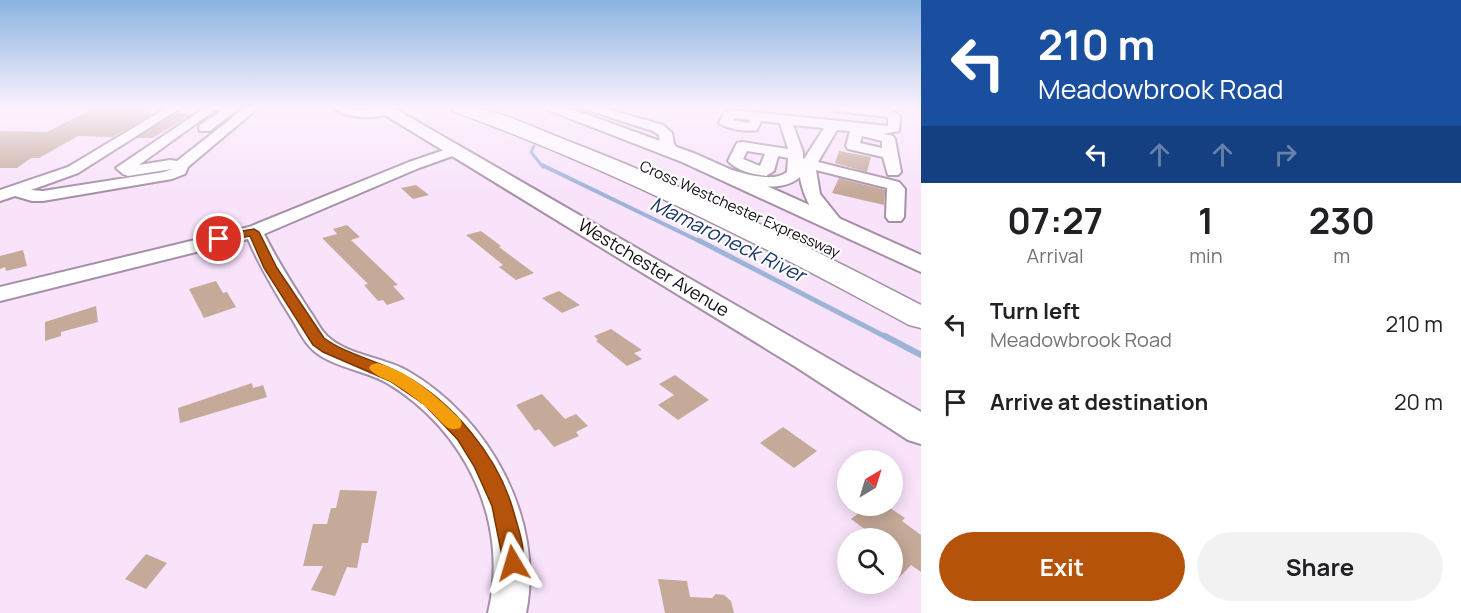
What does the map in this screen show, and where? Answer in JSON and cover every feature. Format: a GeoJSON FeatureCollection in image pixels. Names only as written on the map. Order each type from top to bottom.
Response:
{"type":"FeatureCollection","features":[{"type":"Feature","properties":{"kind":"highway","name":"Cross Westchester Expressway"},"geometry":{"type":"LineString","coordinates":[[536,136],[668,192],[756,233],[921,318]]}},
{"type":"Feature","properties":{"kind":"highway","name":"Cross Westchester Expressway"},"geometry":{"type":"LineString","coordinates":[[566,136],[634,161],[778,224],[921,293]]}},
{"type":"Feature","properties":{"kind":"highway"},"geometry":{"type":"LineString","coordinates":[[578,136],[634,161]]}},
{"type":"Feature","properties":{"kind":"main road","name":"Westchester Avenue"},"geometry":{"type":"LineString","coordinates":[[431,136],[807,358],[921,430]]}},
{"type":"Feature","properties":{"kind":"main road"},"geometry":{"type":"LineString","coordinates":[[674,136],[721,172],[921,264]]}},
{"type":"Feature","properties":{"kind":"street"},"geometry":{"type":"LineString","coordinates":[[0,196],[54,178],[90,161],[130,136]]}},
{"type":"Feature","properties":{"kind":"street"},"geometry":{"type":"LineString","coordinates":[[171,136],[124,168],[128,171],[156,165],[180,166]]}},
{"type":"Feature","properties":{"kind":"street"},"geometry":{"type":"LineString","coordinates":[[190,139],[195,136]]}},
{"type":"Feature","properties":{"kind":"street"},"geometry":{"type":"LineString","coordinates":[[15,191],[32,196],[66,193],[167,176],[180,171],[180,166],[218,136]]}},
{"type":"Feature","properties":{"kind":"street"},"geometry":{"type":"LineString","coordinates":[[791,136],[806,173],[809,188],[824,212],[835,224]]}},
{"type":"Feature","properties":{"kind":"street"},"geometry":{"type":"LineString","coordinates":[[721,172],[750,179],[780,181],[793,177],[800,160],[826,140],[827,136]]}},
{"type":"Feature","properties":{"kind":"street"},"geometry":{"type":"LineString","coordinates":[[857,136],[853,146],[890,154],[893,172]]}},
{"type":"Feature","properties":{"kind":"street"},"geometry":{"type":"LineString","coordinates":[[773,151],[766,171],[753,169],[735,161],[742,146],[773,151],[893,185],[897,189],[895,217]]}},
{"type":"Feature","properties":{"kind":"street"},"geometry":{"type":"LineString","coordinates":[[0,294],[254,232],[414,165],[456,150]]}},
{"type":"Feature","properties":{"kind":"street"},"geometry":{"type":"LineString","coordinates":[[156,165],[173,152]]}},
{"type":"Feature","properties":{"kind":"street"},"geometry":{"type":"LineString","coordinates":[[0,183],[57,164],[90,161]]}},
{"type":"Feature","properties":{"kind":"street"},"geometry":{"type":"LineString","coordinates":[[254,232],[271,268],[318,341],[328,349],[396,377],[431,400],[464,435],[482,463],[502,506],[512,544],[513,583],[507,613]]}},
{"type":"Feature","properties":{"kind":"building"},"geometry":{"type":"Polygon","coordinates":[[[0,136],[115,136],[78,136],[39,158],[31,158],[17,168],[0,168],[0,136]]]}},
{"type":"Feature","properties":{"kind":"building"},"geometry":{"type":"Polygon","coordinates":[[[141,136],[156,136],[152,138],[137,138],[141,136]]]}},
{"type":"Feature","properties":{"kind":"building"},"geometry":{"type":"Polygon","coordinates":[[[839,151],[871,157],[867,172],[835,163],[839,151]]]}},
{"type":"Feature","properties":{"kind":"building"},"geometry":{"type":"Polygon","coordinates":[[[839,178],[885,190],[884,205],[832,193],[839,178]]]}},
{"type":"Feature","properties":{"kind":"building"},"geometry":{"type":"Polygon","coordinates":[[[416,185],[429,195],[413,199],[401,188],[416,185]]]}},
{"type":"Feature","properties":{"kind":"building"},"geometry":{"type":"Polygon","coordinates":[[[347,225],[360,237],[351,240],[398,285],[393,286],[405,299],[387,305],[383,300],[378,301],[364,285],[368,284],[322,238],[337,234],[333,229],[347,225]]]}},
{"type":"Feature","properties":{"kind":"building"},"geometry":{"type":"Polygon","coordinates":[[[481,231],[534,273],[516,280],[499,267],[503,265],[466,235],[481,231]]]}},
{"type":"Feature","properties":{"kind":"building"},"geometry":{"type":"Polygon","coordinates":[[[23,250],[27,266],[6,271],[5,267],[0,269],[0,256],[23,250]]]}},
{"type":"Feature","properties":{"kind":"building"},"geometry":{"type":"Polygon","coordinates":[[[216,281],[223,293],[227,292],[236,307],[204,318],[189,289],[216,281]]]}},
{"type":"Feature","properties":{"kind":"building"},"geometry":{"type":"Polygon","coordinates":[[[559,291],[580,305],[562,313],[542,298],[559,291]]]}},
{"type":"Feature","properties":{"kind":"building"},"geometry":{"type":"Polygon","coordinates":[[[96,306],[98,322],[61,332],[61,336],[45,341],[45,322],[96,306]]]}},
{"type":"Feature","properties":{"kind":"building"},"geometry":{"type":"Polygon","coordinates":[[[611,329],[642,350],[634,353],[642,359],[627,366],[596,341],[598,340],[594,336],[611,329]]]}},
{"type":"Feature","properties":{"kind":"building"},"geometry":{"type":"Polygon","coordinates":[[[675,375],[709,400],[678,420],[658,405],[674,395],[659,384],[675,375]]]}},
{"type":"Feature","properties":{"kind":"building"},"geometry":{"type":"Polygon","coordinates":[[[252,383],[253,388],[263,385],[267,397],[180,423],[178,408],[252,383]]]}},
{"type":"Feature","properties":{"kind":"building"},"geometry":{"type":"Polygon","coordinates":[[[542,394],[565,419],[576,414],[588,426],[576,432],[579,436],[554,447],[539,429],[535,431],[516,405],[542,394]]]}},
{"type":"Feature","properties":{"kind":"building"},"geometry":{"type":"Polygon","coordinates":[[[783,427],[817,451],[794,468],[760,443],[783,427]]]}},
{"type":"Feature","properties":{"kind":"building"},"geometry":{"type":"Polygon","coordinates":[[[340,490],[377,491],[368,543],[362,543],[357,568],[347,567],[335,596],[311,590],[323,566],[303,566],[313,524],[327,524],[331,508],[336,508],[340,490]]]}},
{"type":"Feature","properties":{"kind":"building"},"geometry":{"type":"Polygon","coordinates":[[[855,516],[902,516],[905,518],[902,521],[921,535],[921,572],[911,565],[903,573],[903,528],[863,528],[851,519],[855,516]]]}},
{"type":"Feature","properties":{"kind":"building"},"geometry":{"type":"Polygon","coordinates":[[[146,554],[167,563],[146,589],[125,579],[146,554]]]}},
{"type":"Feature","properties":{"kind":"building"},"geometry":{"type":"Polygon","coordinates":[[[658,579],[687,581],[690,597],[712,598],[716,594],[724,595],[731,601],[734,613],[665,613],[658,579]]]}},
{"type":"Feature","properties":{"kind":"waterway","name":"Mamaroneck River"},"geometry":{"type":"LineString","coordinates":[[534,146],[531,152],[543,167]]}},
{"type":"Feature","properties":{"kind":"waterway","name":"Mamaroneck River"},"geometry":{"type":"LineString","coordinates":[[542,165],[701,242]]}},
{"type":"Feature","properties":{"kind":"waterway","name":"Mamaroneck River"},"geometry":{"type":"LineString","coordinates":[[698,240],[888,338]]}},
{"type":"Feature","properties":{"kind":"waterway","name":"Mamaroneck River"},"geometry":{"type":"LineString","coordinates":[[885,336],[921,355]]}},
{"type":"Feature","properties":{"kind":"slow traffic"},"geometry":{"type":"LineString","coordinates":[[377,368],[396,377],[431,400],[454,424]]}},
{"type":"Feature","properties":{"kind":"route"},"geometry":{"type":"LineString","coordinates":[[219,239],[254,232],[271,268],[318,341],[328,349],[396,377],[431,400],[464,435],[482,463],[502,506],[512,544],[513,563]]}}]}
